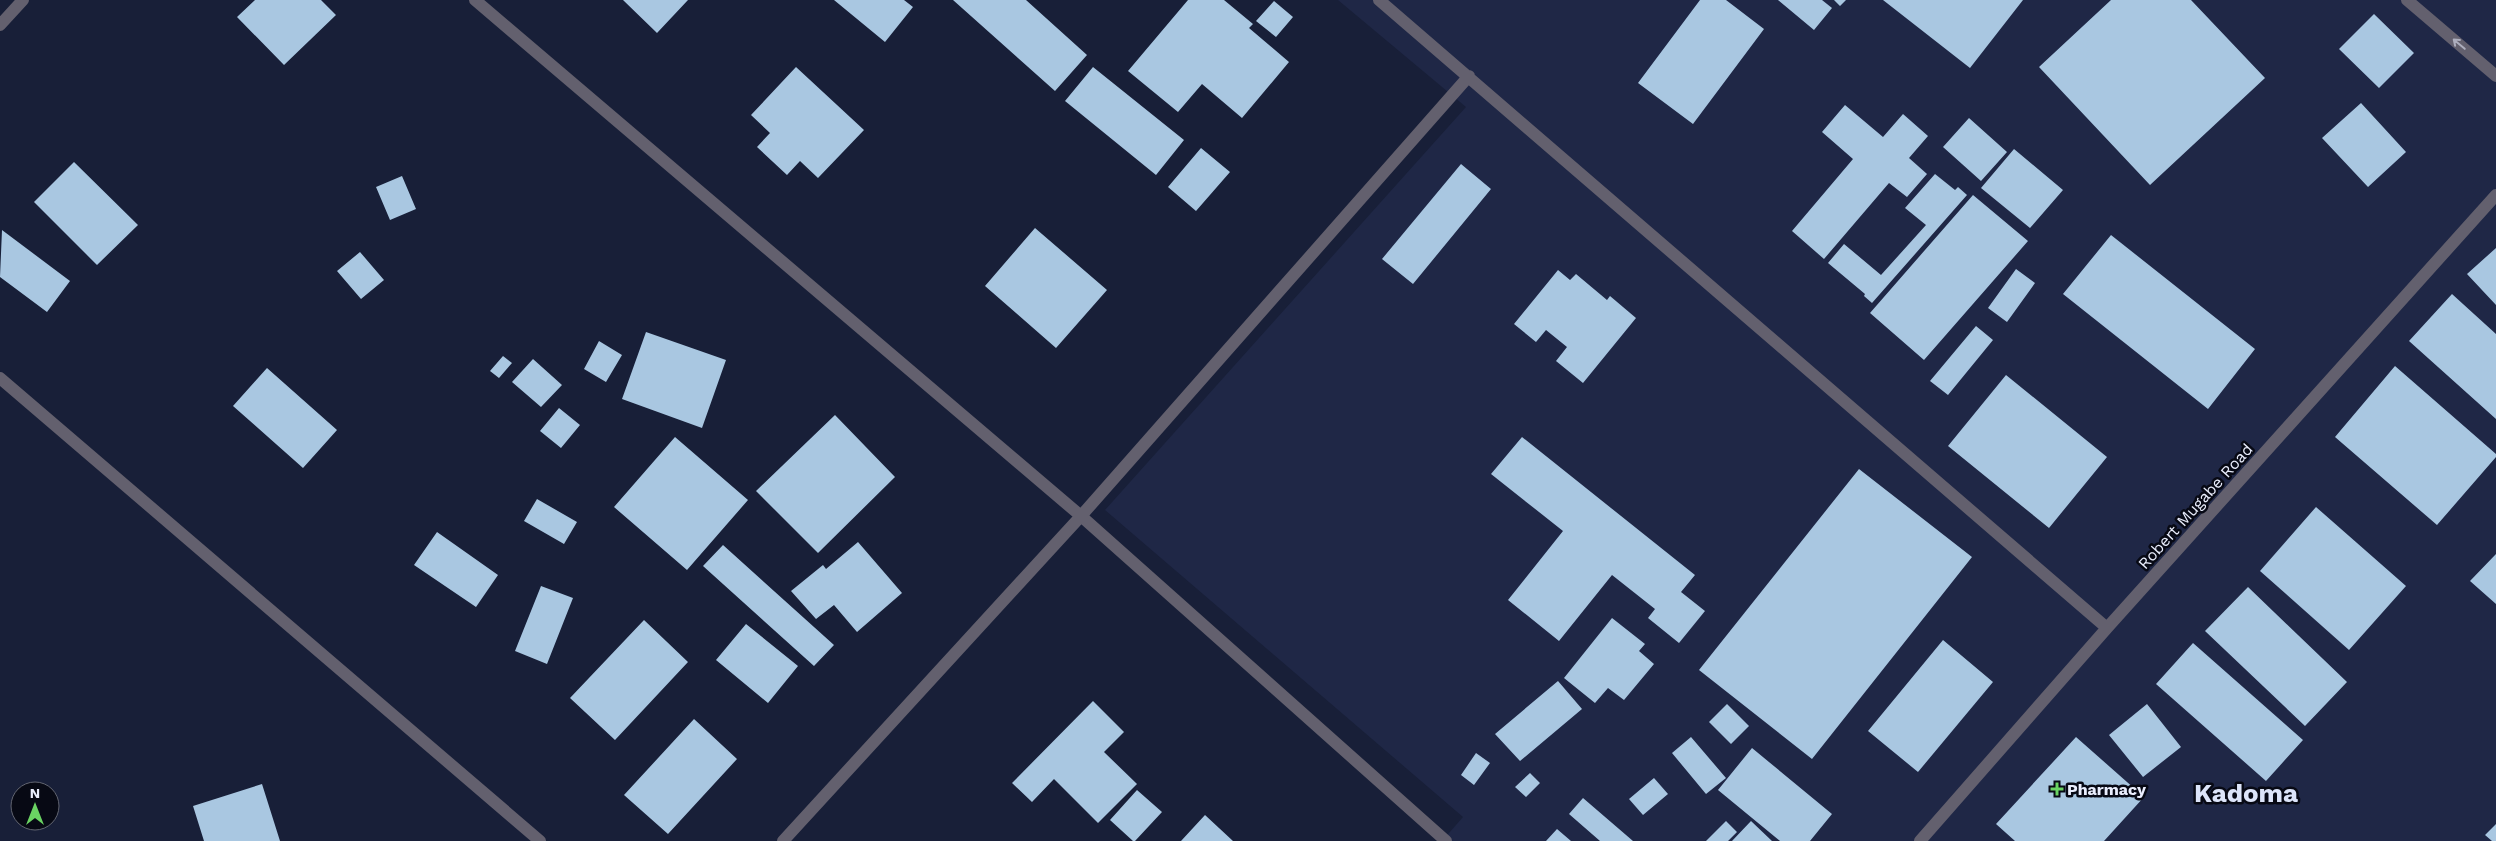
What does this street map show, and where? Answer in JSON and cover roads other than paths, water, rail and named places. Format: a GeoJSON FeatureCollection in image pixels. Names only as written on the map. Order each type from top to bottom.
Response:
{"type":"FeatureCollection","features":[{"type":"Feature","properties":{"kind":"street"},"geometry":{"type":"LineString","coordinates":[[0,25],[22,0]]}},
{"type":"Feature","properties":{"kind":"street"},"geometry":{"type":"LineString","coordinates":[[476,0],[1081,516],[1446,841]]}},
{"type":"Feature","properties":{"kind":"street"},"geometry":{"type":"LineString","coordinates":[[1379,0],[2107,628]]}},
{"type":"Feature","properties":{"kind":"street"},"geometry":{"type":"LineString","coordinates":[[2407,0],[2496,76]]}},
{"type":"Feature","properties":{"kind":"street"},"geometry":{"type":"LineString","coordinates":[[783,841],[1081,516],[1469,76]]}},
{"type":"Feature","properties":{"kind":"street","name":"Robert Mugabe Road"},"geometry":{"type":"LineString","coordinates":[[1920,841],[2107,628],[2496,196]]}},
{"type":"Feature","properties":{"kind":"street"},"geometry":{"type":"LineString","coordinates":[[0,378],[540,841]]}},
{"type":"Feature","properties":{"kind":"place","name":"Pharmacy"},"geometry":{"type":"Point","coordinates":[2057,789]}},
{"type":"Feature","properties":{"kind":"district","name":"Kadoma"},"geometry":{"type":"Point","coordinates":[2246,793]}}]}
